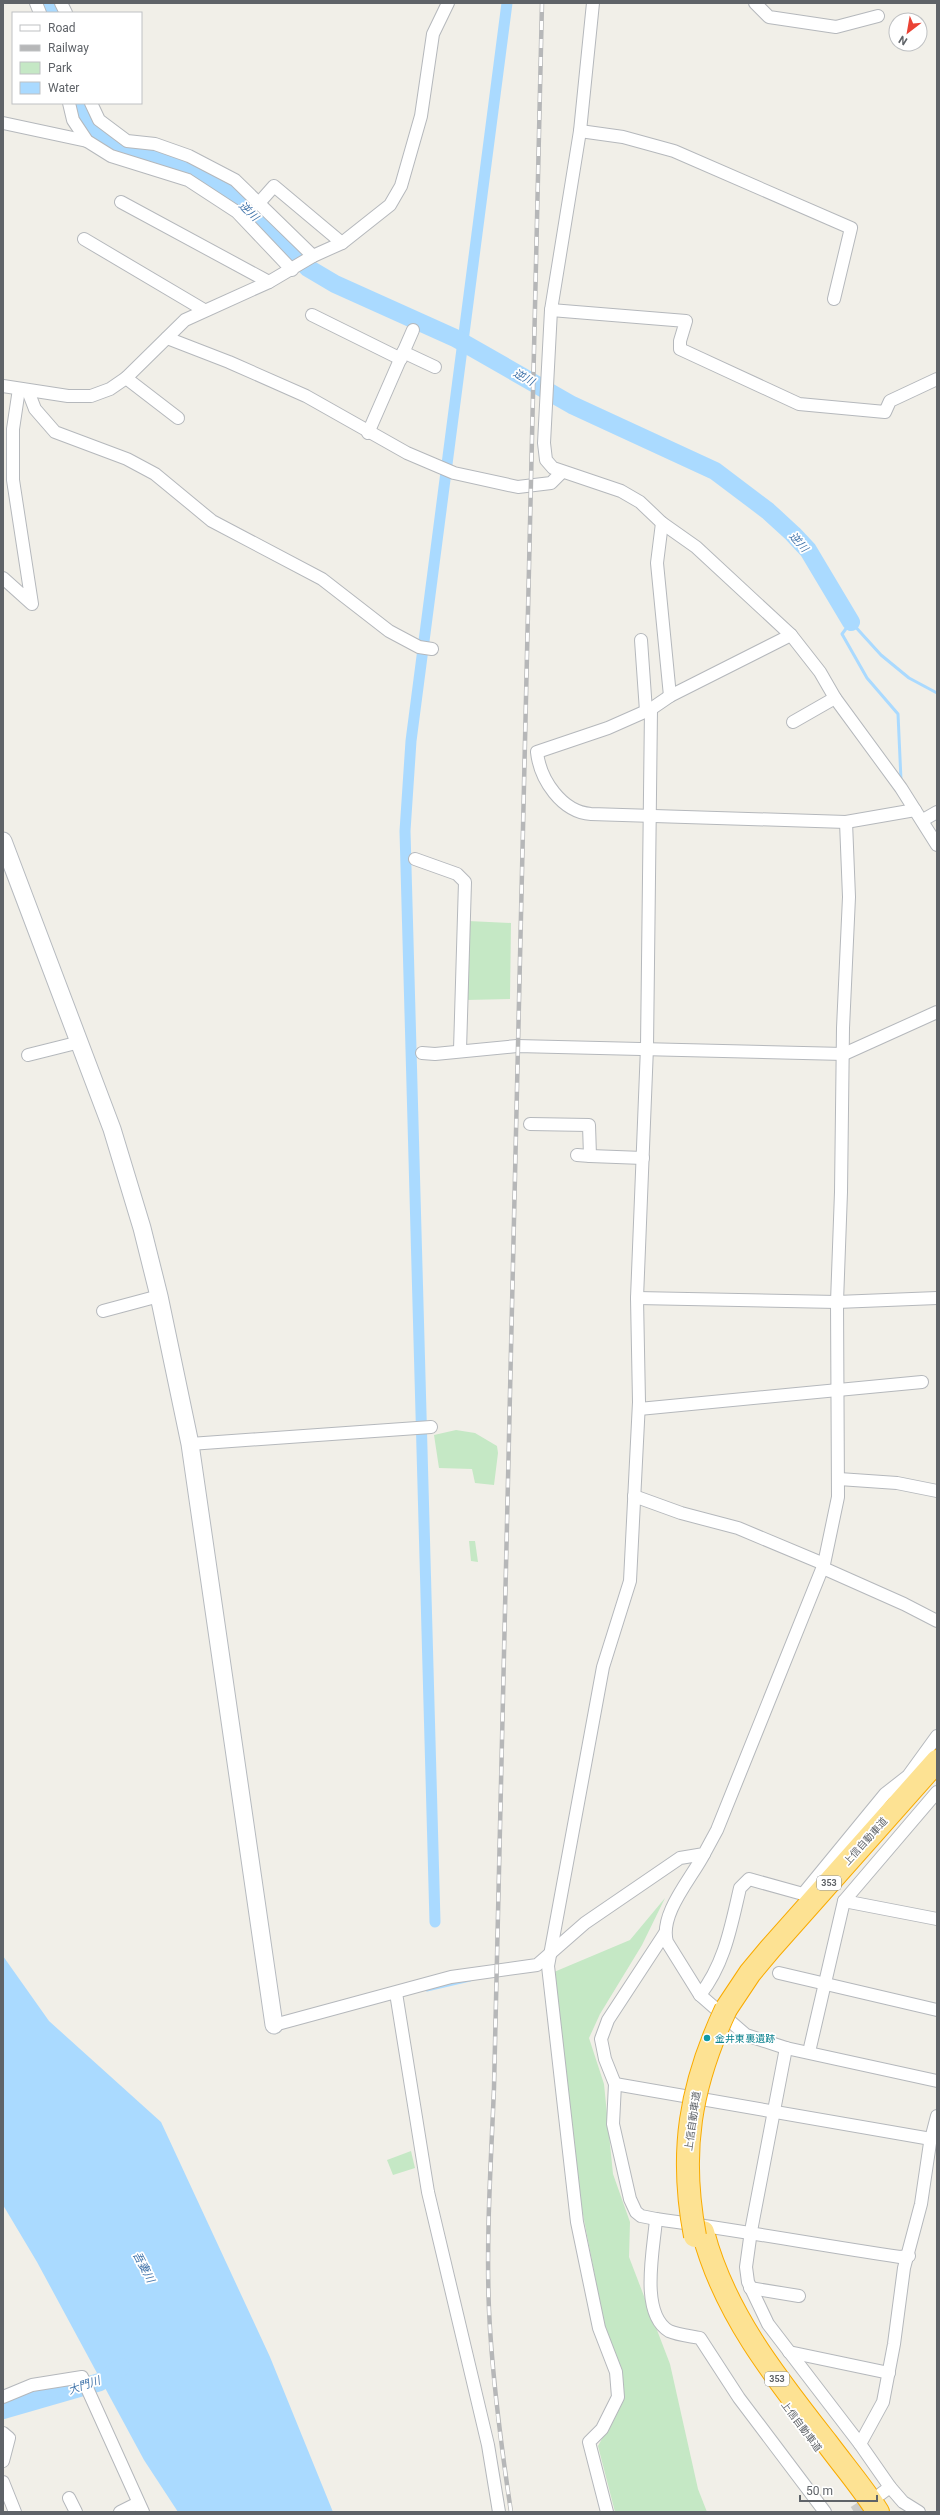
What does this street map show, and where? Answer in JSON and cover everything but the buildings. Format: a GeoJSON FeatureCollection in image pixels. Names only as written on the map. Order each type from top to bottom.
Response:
{"type":"FeatureCollection","features":[{"type":"Feature","properties":{"kind":"highway","name":"上信自動車道"},"geometry":{"type":"LineString","coordinates":[[873,2508],[758,2352],[722,2286],[699,2234],[696,2188],[696,2150],[699,2113],[712,2064],[730,2011],[750,1973],[937,1761]]}},
{"type":"Feature","properties":{"kind":"highway","name":"上信自動車道"},"geometry":{"type":"LineString","coordinates":[[730,2011],[781,1949],[937,1774]]}},
{"type":"Feature","properties":{"kind":"street"},"geometry":{"type":"LineString","coordinates":[[61,3],[66,12]]}},
{"type":"Feature","properties":{"kind":"street"},"geometry":{"type":"LineString","coordinates":[[3,386],[24,390],[91,396],[110,389],[126,378],[185,320],[204,310],[269,282],[312,257],[342,243],[390,205],[401,186],[421,116],[433,34],[448,3]]}},
{"type":"Feature","properties":{"kind":"street"},"geometry":{"type":"LineString","coordinates":[[755,3],[770,17],[836,27],[878,16]]}},
{"type":"Feature","properties":{"kind":"street"},"geometry":{"type":"LineString","coordinates":[[590,4],[580,132],[551,310],[549,384],[546,402],[544,452],[546,460],[553,468],[621,491],[640,502],[662,523],[696,547],[791,635],[820,672],[835,698],[915,810],[929,816],[937,845]]}},
{"type":"Feature","properties":{"kind":"street"},"geometry":{"type":"LineString","coordinates":[[68,104],[72,120],[87,141]]}},
{"type":"Feature","properties":{"kind":"street"},"geometry":{"type":"LineString","coordinates":[[91,104],[99,120],[127,141],[155,144],[189,156],[235,180],[312,257]]}},
{"type":"Feature","properties":{"kind":"street"},"geometry":{"type":"LineString","coordinates":[[3,123],[87,141],[111,156],[188,180],[238,212],[295,268]]}},
{"type":"Feature","properties":{"kind":"street"},"geometry":{"type":"LineString","coordinates":[[580,132],[623,138],[674,151],[720,169],[851,228],[834,299]]}},
{"type":"Feature","properties":{"kind":"street"},"geometry":{"type":"LineString","coordinates":[[258,204],[274,186],[342,243]]}},
{"type":"Feature","properties":{"kind":"street"},"geometry":{"type":"LineString","coordinates":[[121,202],[269,282]]}},
{"type":"Feature","properties":{"kind":"street"},"geometry":{"type":"LineString","coordinates":[[84,239],[204,310]]}},
{"type":"Feature","properties":{"kind":"street"},"geometry":{"type":"LineString","coordinates":[[551,310],[686,320],[680,341],[680,350],[799,404],[885,412],[890,401],[937,379]]}},
{"type":"Feature","properties":{"kind":"street"},"geometry":{"type":"LineString","coordinates":[[312,315],[402,355],[435,367]]}},
{"type":"Feature","properties":{"kind":"street"},"geometry":{"type":"LineString","coordinates":[[368,433],[413,330]]}},
{"type":"Feature","properties":{"kind":"street"},"geometry":{"type":"LineString","coordinates":[[166,338],[306,396],[368,433],[454,473],[518,487],[551,482],[562,472]]}},
{"type":"Feature","properties":{"kind":"street"},"geometry":{"type":"LineString","coordinates":[[126,378],[178,418]]}},
{"type":"Feature","properties":{"kind":"street"},"geometry":{"type":"LineString","coordinates":[[3,578],[32,604],[13,480],[13,430],[24,390]]}},
{"type":"Feature","properties":{"kind":"street"},"geometry":{"type":"LineString","coordinates":[[24,390],[42,419],[55,432],[127,459],[155,474],[212,521],[322,579],[389,631],[426,648]]}},
{"type":"Feature","properties":{"kind":"street"},"geometry":{"type":"LineString","coordinates":[[662,523],[657,563],[670,696]]}},
{"type":"Feature","properties":{"kind":"street"},"geometry":{"type":"LineString","coordinates":[[791,635],[670,696],[648,710],[608,728],[537,752],[538,763],[547,783],[572,810],[579,813],[651,817],[846,822],[915,810]]}},
{"type":"Feature","properties":{"kind":"street"},"geometry":{"type":"LineString","coordinates":[[607,2512],[589,2442],[602,2429],[618,2397],[616,2372],[599,2328],[577,2222],[550,1987],[550,1956],[604,1667],[630,1581],[639,1409],[637,1298],[647,1047],[651,817],[648,710],[641,640]]}},
{"type":"Feature","properties":{"kind":"street"},"geometry":{"type":"LineString","coordinates":[[793,722],[835,698]]}},
{"type":"Feature","properties":{"kind":"street"},"geometry":{"type":"LineString","coordinates":[[846,822],[849,897],[837,1302],[836,1390],[839,1479],[838,1497],[824,1566],[716,1830],[704,1854],[668,1916],[665,1933],[667,1942],[700,1995],[746,2035],[786,2048],[937,2081]]}},
{"type":"Feature","properties":{"kind":"street"},"geometry":{"type":"LineString","coordinates":[[3,840],[112,1129],[142,1228],[159,1296],[190,1444],[274,2026],[451,1977],[496,1969],[528,1968],[536,1965],[550,1956],[585,1923],[680,1858],[704,1854]]}},
{"type":"Feature","properties":{"kind":"street"},"geometry":{"type":"LineString","coordinates":[[415,859],[457,874],[465,882],[460,1050]]}},
{"type":"Feature","properties":{"kind":"street"},"geometry":{"type":"LineString","coordinates":[[422,1053],[435,1054],[460,1050],[517,1046],[647,1047],[844,1054],[937,1012]]}},
{"type":"Feature","properties":{"kind":"street"},"geometry":{"type":"LineString","coordinates":[[28,1055],[80,1042]]}},
{"type":"Feature","properties":{"kind":"street"},"geometry":{"type":"LineString","coordinates":[[530,1124],[589,1125],[590,1156]]}},
{"type":"Feature","properties":{"kind":"street"},"geometry":{"type":"LineString","coordinates":[[577,1155],[642,1158]]}},
{"type":"Feature","properties":{"kind":"street"},"geometry":{"type":"LineString","coordinates":[[103,1311],[159,1296]]}},
{"type":"Feature","properties":{"kind":"street"},"geometry":{"type":"LineString","coordinates":[[637,1298],[837,1302],[937,1298]]}},
{"type":"Feature","properties":{"kind":"street"},"geometry":{"type":"LineString","coordinates":[[639,1409],[922,1382]]}},
{"type":"Feature","properties":{"kind":"street"},"geometry":{"type":"LineString","coordinates":[[190,1444],[431,1427]]}},
{"type":"Feature","properties":{"kind":"street"},"geometry":{"type":"LineString","coordinates":[[839,1479],[897,1483],[937,1491]]}},
{"type":"Feature","properties":{"kind":"street"},"geometry":{"type":"LineString","coordinates":[[634,1496],[681,1513],[738,1528],[824,1566],[937,1621]]}},
{"type":"Feature","properties":{"kind":"street"},"geometry":{"type":"LineString","coordinates":[[700,1995],[711,1980],[723,1958],[740,1888],[749,1879],[803,1894],[885,1794],[908,1776],[937,1736]]}},
{"type":"Feature","properties":{"kind":"street"},"geometry":{"type":"LineString","coordinates":[[809,2052],[844,1900],[937,1792]]}},
{"type":"Feature","properties":{"kind":"street"},"geometry":{"type":"LineString","coordinates":[[844,1900],[937,1919]]}},
{"type":"Feature","properties":{"kind":"street"},"geometry":{"type":"LineString","coordinates":[[665,1933],[603,2029],[601,2039],[605,2059],[615,2084],[613,2124],[630,2199],[636,2212],[641,2216],[751,2231],[866,2252],[900,2257],[908,2256]]}},
{"type":"Feature","properties":{"kind":"street"},"geometry":{"type":"LineString","coordinates":[[779,1973],[937,2010]]}},
{"type":"Feature","properties":{"kind":"street"},"geometry":{"type":"LineString","coordinates":[[396,1993],[428,2192],[488,2445],[499,2512]]}},
{"type":"Feature","properties":{"kind":"street"},"geometry":{"type":"LineString","coordinates":[[786,2048],[751,2231],[746,2267],[750,2288],[768,2324],[860,2444],[890,2487],[903,2502],[919,2512]]}},
{"type":"Feature","properties":{"kind":"street"},"geometry":{"type":"LineString","coordinates":[[615,2084],[931,2139]]}},
{"type":"Feature","properties":{"kind":"street"},"geometry":{"type":"LineString","coordinates":[[860,2444],[883,2402],[889,2373],[904,2268],[921,2204],[931,2139],[937,2116]]}},
{"type":"Feature","properties":{"kind":"street"},"geometry":{"type":"LineString","coordinates":[[656,2218],[650,2295],[656,2316],[670,2331],[700,2338],[739,2398],[825,2512]]}},
{"type":"Feature","properties":{"kind":"street"},"geometry":{"type":"LineString","coordinates":[[750,2288],[799,2296]]}},
{"type":"Feature","properties":{"kind":"street"},"geometry":{"type":"LineString","coordinates":[[789,2352],[889,2373]]}},
{"type":"Feature","properties":{"kind":"street"},"geometry":{"type":"LineString","coordinates":[[3,2397],[32,2385],[82,2377],[140,2507],[120,2512]]}},
{"type":"Feature","properties":{"kind":"street"},"geometry":{"type":"LineString","coordinates":[[3,2433],[9,2438],[3,2461]]}},
{"type":"Feature","properties":{"kind":"street"},"geometry":{"type":"LineString","coordinates":[[3,2482],[15,2512]]}},
{"type":"Feature","properties":{"kind":"street"},"geometry":{"type":"LineString","coordinates":[[873,2508],[890,2487]]}},
{"type":"Feature","properties":{"kind":"street"},"geometry":{"type":"LineString","coordinates":[[69,2498],[76,2512]]}},
{"type":"Feature","properties":{"kind":"green space"},"geometry":{"type":"Polygon","coordinates":[[[468,921],[511,923],[510,999],[466,1000],[468,921]]]}},
{"type":"Feature","properties":{"kind":"green space"},"geometry":{"type":"Polygon","coordinates":[[[456,1430],[475,1433],[497,1446],[498,1453],[494,1485],[475,1483],[472,1469],[439,1468],[434,1435],[456,1430]]]}},
{"type":"Feature","properties":{"kind":"green space"},"geometry":{"type":"Polygon","coordinates":[[[469,1541],[475,1541],[478,1562],[471,1561],[469,1541]]]}},
{"type":"Feature","properties":{"kind":"green space"},"geometry":{"type":"Polygon","coordinates":[[[665,1898],[642,1945],[600,2014],[589,2038],[604,2084],[613,2174],[630,2222],[629,2257],[670,2364],[698,2489],[707,2512],[615,2512],[598,2446],[621,2404],[622,2374],[604,2323],[574,2168],[554,1972],[630,1940],[665,1898]]]}},
{"type":"Feature","properties":{"kind":"green space"},"geometry":{"type":"Polygon","coordinates":[[[411,2151],[415,2168],[393,2175],[387,2160],[411,2151]]]}},
{"type":"Feature","properties":{"kind":"water","name":"吾妻川"},"geometry":{"type":"Polygon","coordinates":[[[3,1956],[49,2021],[161,2122],[270,2357],[333,2512],[178,2512],[144,2460],[37,2262],[3,2205],[3,1956]]]}},
{"type":"Feature","properties":{"kind":"waterway","name":"逆川"},"geometry":{"type":"LineString","coordinates":[[48,3],[52,12]]}},
{"type":"Feature","properties":{"kind":"waterway"},"geometry":{"type":"LineString","coordinates":[[435,1922],[405,831],[411,741],[507,3]]}},
{"type":"Feature","properties":{"kind":"waterway","name":"逆川"},"geometry":{"type":"LineString","coordinates":[[80,104],[89,123],[99,135],[120,146],[186,166],[228,191],[308,268],[335,284],[455,338],[572,405],[715,471],[768,511],[808,550],[851,622]]}},
{"type":"Feature","properties":{"kind":"waterway"},"geometry":{"type":"LineString","coordinates":[[901,780],[898,714],[867,678],[842,634],[851,622],[881,655],[909,678],[937,693]]}},
{"type":"Feature","properties":{"kind":"waterway"},"geometry":{"type":"LineString","coordinates":[[427,1990],[470,1980]]}},
{"type":"Feature","properties":{"kind":"waterway","name":"大門川"},"geometry":{"type":"LineString","coordinates":[[3,2410],[100,2382],[121,2367]]}},
{"type":"Feature","properties":{"kind":"tunnel"},"geometry":{"type":"LineString","coordinates":[[854,2512],[874,2499]]}},
{"type":"Feature","properties":{"kind":"railway"},"geometry":{"type":"LineString","coordinates":[[511,2512],[500,2437],[492,2361],[488,2254],[494,2088],[542,3]]}},
{"type":"Feature","properties":{"kind":"place","name":"金井東裏遺跡"},"geometry":{"type":"Point","coordinates":[707,2038]}}]}
